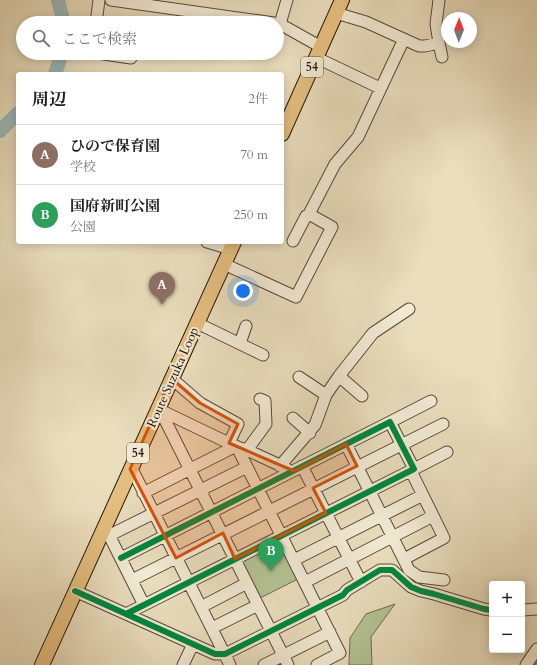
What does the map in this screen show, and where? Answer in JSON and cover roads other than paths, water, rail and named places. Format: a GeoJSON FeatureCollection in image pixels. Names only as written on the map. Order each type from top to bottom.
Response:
{"type":"FeatureCollection","features":[{"type":"Feature","properties":{"kind":"main road","name":"54"},"geometry":{"type":"LineString","coordinates":[[284,130],[339,6]]}},
{"type":"Feature","properties":{"kind":"main road","name":"Route Suzuka Loop"},"geometry":{"type":"LineString","coordinates":[[42,665],[75,591],[107,532],[130,469],[159,409],[171,378],[232,246]]}},
{"type":"Feature","properties":{"kind":"street"},"geometry":{"type":"LineString","coordinates":[[97,16],[99,0]]}},
{"type":"Feature","properties":{"kind":"street"},"geometry":{"type":"LineString","coordinates":[[111,0],[222,16]]}},
{"type":"Feature","properties":{"kind":"street"},"geometry":{"type":"LineString","coordinates":[[280,16],[287,0]]}},
{"type":"Feature","properties":{"kind":"street"},"geometry":{"type":"LineString","coordinates":[[439,0],[436,24],[442,57]]}},
{"type":"Feature","properties":{"kind":"street"},"geometry":{"type":"LineString","coordinates":[[339,6],[366,22],[419,46],[439,43]]}},
{"type":"Feature","properties":{"kind":"street"},"geometry":{"type":"LineString","coordinates":[[284,29],[319,53],[380,88]]}},
{"type":"Feature","properties":{"kind":"street"},"geometry":{"type":"LineString","coordinates":[[293,241],[335,164],[358,137],[404,39]]}},
{"type":"Feature","properties":{"kind":"street"},"geometry":{"type":"LineString","coordinates":[[224,264],[296,297],[332,227],[309,214]]}},
{"type":"Feature","properties":{"kind":"street"},"geometry":{"type":"LineString","coordinates":[[220,244],[232,246]]}},
{"type":"Feature","properties":{"kind":"street"},"geometry":{"type":"LineString","coordinates":[[280,466],[310,433],[319,419],[326,395],[373,332],[409,309]]}},
{"type":"Feature","properties":{"kind":"street"},"geometry":{"type":"LineString","coordinates":[[196,323],[263,355]]}},
{"type":"Feature","properties":{"kind":"street"},"geometry":{"type":"LineString","coordinates":[[240,343],[246,326]]}},
{"type":"Feature","properties":{"kind":"street"},"geometry":{"type":"LineString","coordinates":[[339,376],[362,396]]}},
{"type":"Feature","properties":{"kind":"street"},"geometry":{"type":"LineString","coordinates":[[299,377],[326,395]]}},
{"type":"Feature","properties":{"kind":"street"},"geometry":{"type":"LineString","coordinates":[[171,378],[200,403],[238,424],[237,446],[340,653],[317,665]]}},
{"type":"Feature","properties":{"kind":"street"},"geometry":{"type":"LineString","coordinates":[[143,492],[237,446],[266,424],[265,401],[260,399]]}},
{"type":"Feature","properties":{"kind":"street"},"geometry":{"type":"LineString","coordinates":[[121,558],[431,401]]}},
{"type":"Feature","properties":{"kind":"street"},"geometry":{"type":"LineString","coordinates":[[159,409],[280,466],[298,468],[313,488],[361,582]]}},
{"type":"Feature","properties":{"kind":"street"},"geometry":{"type":"LineString","coordinates":[[159,409],[286,660]]}},
{"type":"Feature","properties":{"kind":"street"},"geometry":{"type":"LineString","coordinates":[[293,418],[310,433]]}},
{"type":"Feature","properties":{"kind":"street"},"geometry":{"type":"LineString","coordinates":[[390,422],[444,538],[404,559]]}},
{"type":"Feature","properties":{"kind":"street"},"geometry":{"type":"LineString","coordinates":[[132,580],[443,424]]}},
{"type":"Feature","properties":{"kind":"street"},"geometry":{"type":"LineString","coordinates":[[346,444],[409,570],[414,575],[429,579],[444,580]]}},
{"type":"Feature","properties":{"kind":"street"},"geometry":{"type":"LineString","coordinates":[[126,614],[447,452]]}},
{"type":"Feature","properties":{"kind":"street"},"geometry":{"type":"LineString","coordinates":[[144,605],[107,532],[154,514],[247,467]]}},
{"type":"Feature","properties":{"kind":"street"},"geometry":{"type":"LineString","coordinates":[[130,469],[134,473],[230,665]]}},
{"type":"Feature","properties":{"kind":"street"},"geometry":{"type":"LineString","coordinates":[[294,560],[423,495]]}},
{"type":"Feature","properties":{"kind":"street"},"geometry":{"type":"LineString","coordinates":[[305,582],[433,516]]}},
{"type":"Feature","properties":{"kind":"street"},"geometry":{"type":"LineString","coordinates":[[75,591],[215,654],[225,654],[344,595],[347,590],[380,570],[392,570],[411,587],[489,610]]}},
{"type":"Feature","properties":{"kind":"street"},"geometry":{"type":"LineString","coordinates":[[201,607],[248,583]]}},
{"type":"Feature","properties":{"kind":"street"},"geometry":{"type":"LineString","coordinates":[[212,628],[258,605]]}},
{"type":"Feature","properties":{"kind":"street"},"geometry":{"type":"LineString","coordinates":[[525,610],[537,609]]}},
{"type":"Feature","properties":{"kind":"street"},"geometry":{"type":"LineString","coordinates":[[264,665],[286,660],[330,632]]}},
{"type":"Feature","properties":{"kind":"street"},"geometry":{"type":"LineString","coordinates":[[183,665],[193,644]]}},
{"type":"Feature","properties":{"kind":"street"},"geometry":{"type":"LineString","coordinates":[[526,665],[537,649]]}},
{"type":"Feature","properties":{"kind":"waterway"},"geometry":{"type":"LineString","coordinates":[[58,0],[62,16]]}},
{"type":"Feature","properties":{"kind":"waterway"},"geometry":{"type":"LineString","coordinates":[[56,72],[60,60]]}},
{"type":"Feature","properties":{"kind":"waterway"},"geometry":{"type":"LineString","coordinates":[[0,131],[16,115]]}},
{"type":"Feature","properties":{"kind":"place","name":"ひので保育園"},"geometry":{"type":"Point","coordinates":[162,305]}},
{"type":"Feature","properties":{"kind":"place","name":"国府新町公園"},"geometry":{"type":"Point","coordinates":[271,571]}}]}
